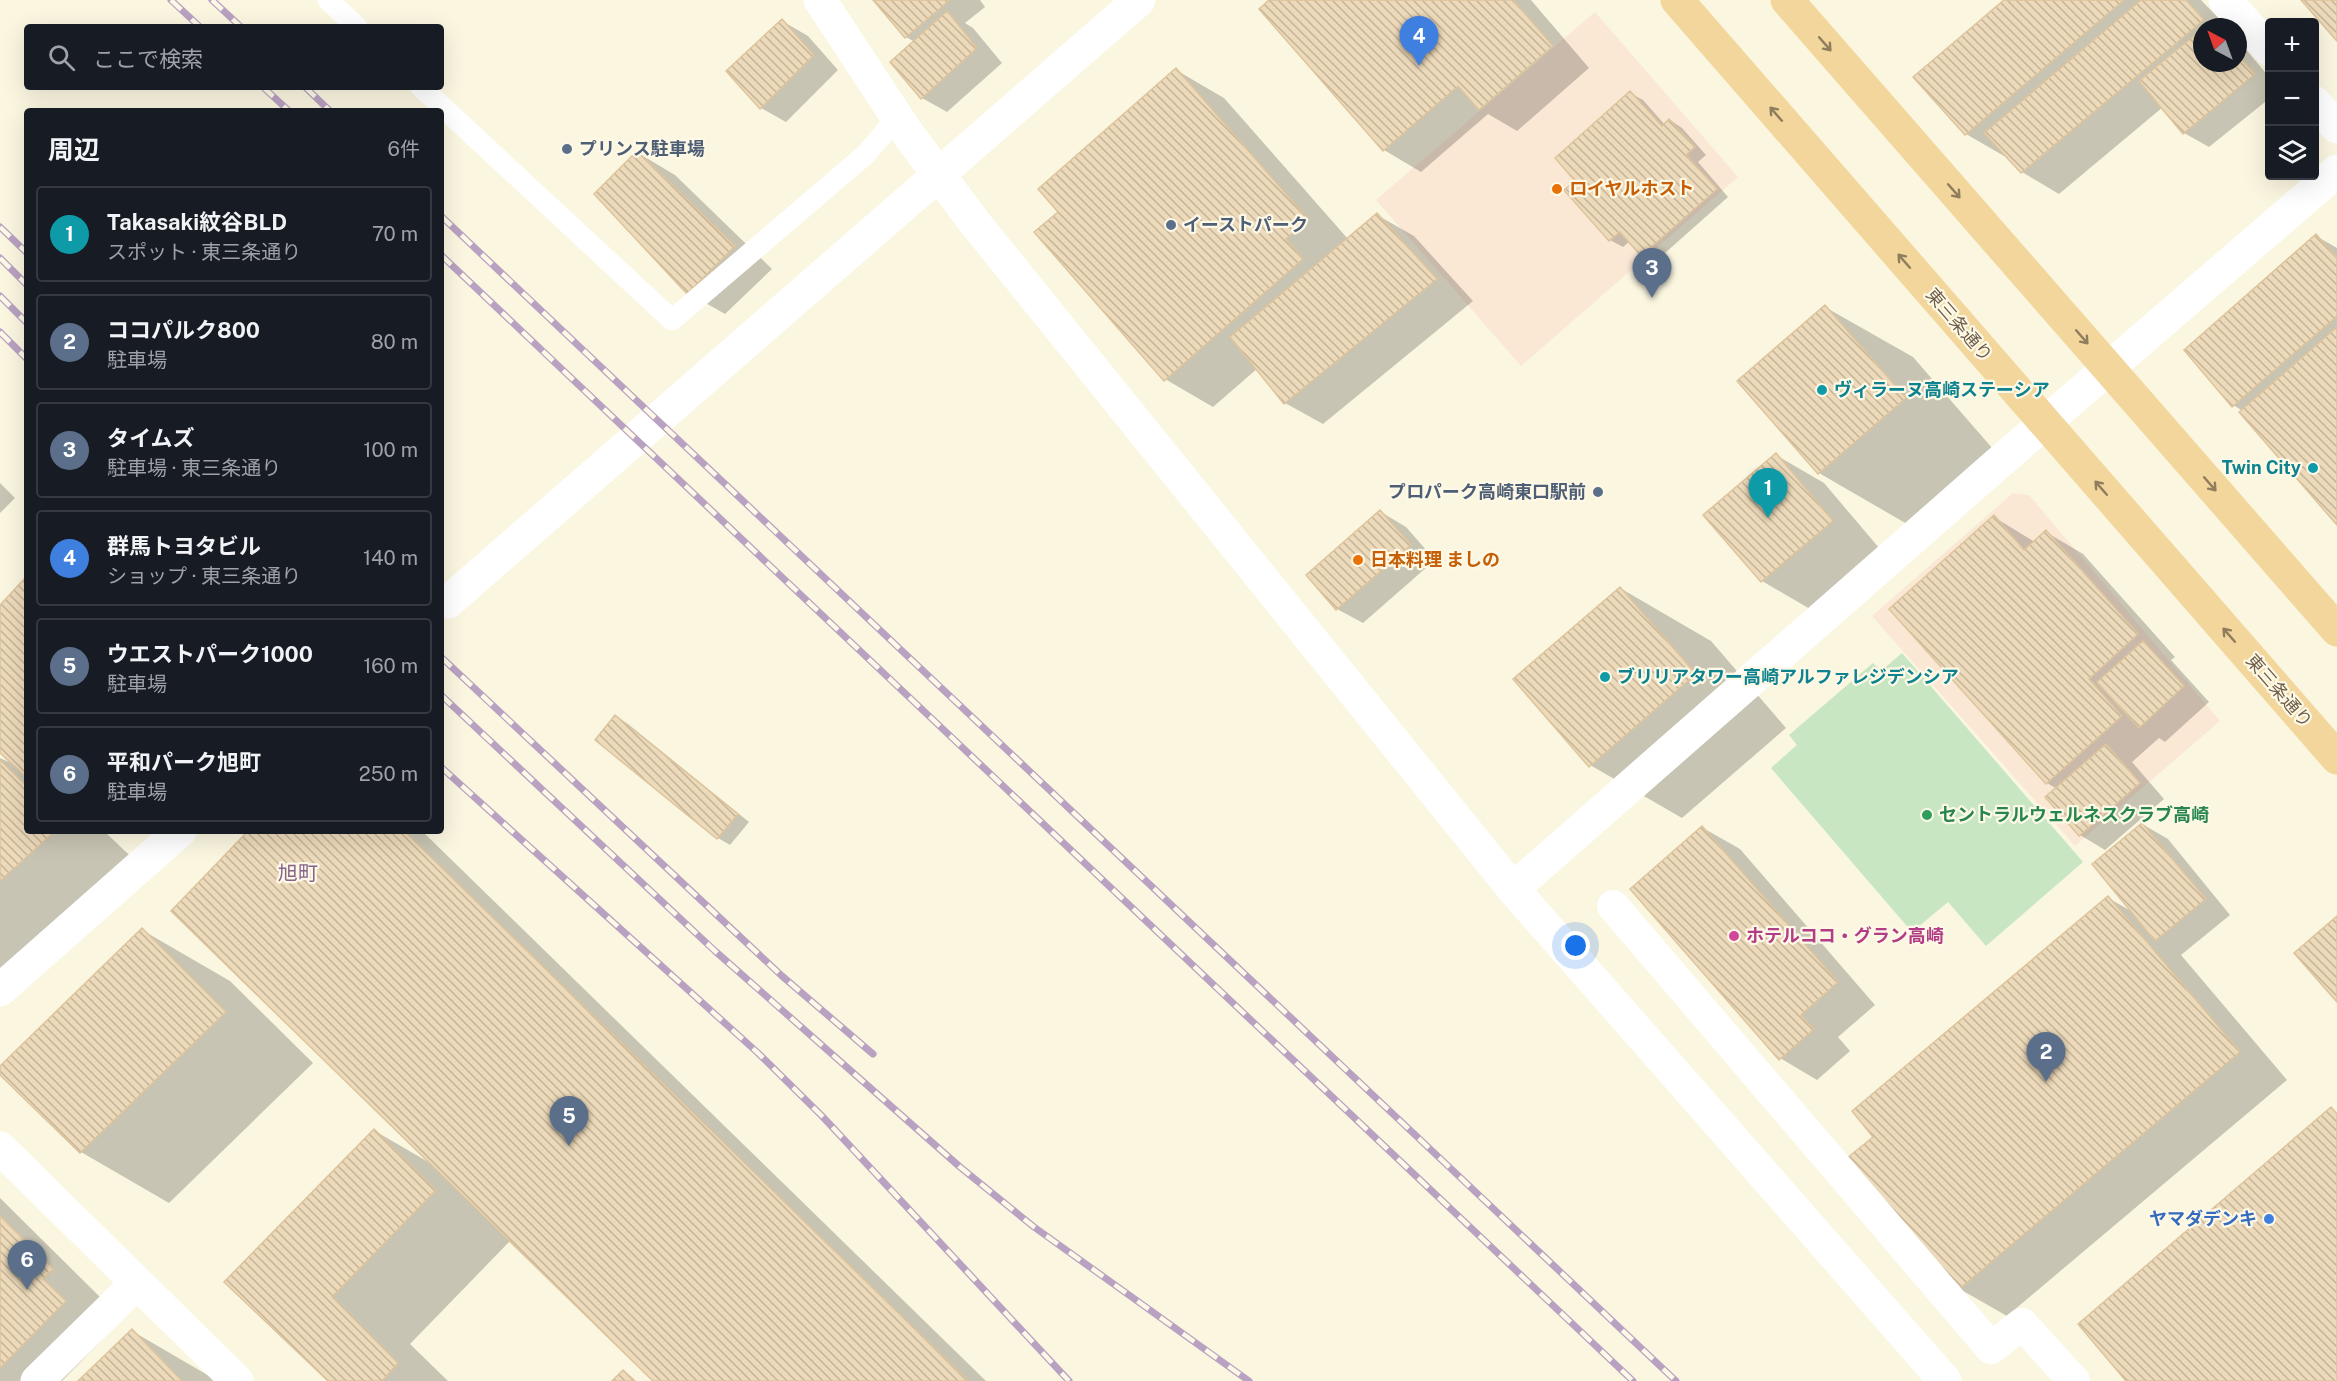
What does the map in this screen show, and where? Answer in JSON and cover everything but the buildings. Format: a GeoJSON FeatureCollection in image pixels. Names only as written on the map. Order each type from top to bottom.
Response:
{"type":"FeatureCollection","features":[{"type":"Feature","properties":{"kind":"highway","name":"東三条通り"},"geometry":{"type":"LineString","coordinates":[[1677,0],[2337,758]]}},
{"type":"Feature","properties":{"kind":"highway"},"geometry":{"type":"LineString","coordinates":[[1787,0],[2337,630]]}},
{"type":"Feature","properties":{"kind":"street"},"geometry":{"type":"LineString","coordinates":[[820,0],[897,118],[975,223],[1513,889],[1945,1381]]}},
{"type":"Feature","properties":{"kind":"street"},"geometry":{"type":"LineString","coordinates":[[448,602],[1139,0]]}},
{"type":"Feature","properties":{"kind":"street"},"geometry":{"type":"LineString","coordinates":[[2225,0],[2265,44]]}},
{"type":"Feature","properties":{"kind":"street"},"geometry":{"type":"LineString","coordinates":[[2319,107],[2337,127]]}},
{"type":"Feature","properties":{"kind":"street"},"geometry":{"type":"LineString","coordinates":[[1513,889],[2337,171]]}},
{"type":"Feature","properties":{"kind":"street"},"geometry":{"type":"LineString","coordinates":[[0,990],[177,834]]}},
{"type":"Feature","properties":{"kind":"street"},"geometry":{"type":"LineString","coordinates":[[1613,906],[1991,1348],[2022,1323],[2074,1381]]}},
{"type":"Feature","properties":{"kind":"street"},"geometry":{"type":"LineString","coordinates":[[0,1148],[237,1381]]}},
{"type":"Feature","properties":{"kind":"street"},"geometry":{"type":"LineString","coordinates":[[37,1381],[137,1283]]}},
{"type":"Feature","properties":{"kind":"lane"},"geometry":{"type":"LineString","coordinates":[[328,0],[354,24]]}},
{"type":"Feature","properties":{"kind":"lane"},"geometry":{"type":"LineString","coordinates":[[424,90],[444,108]]}},
{"type":"Feature","properties":{"kind":"lane"},"geometry":{"type":"LineString","coordinates":[[444,108],[672,320],[865,155],[897,118]]}},
{"type":"Feature","properties":{"kind":"shaded area","name":"ロイヤルホスト"},"geometry":{"type":"Polygon","coordinates":[[[1595,12],[1738,177],[1521,366],[1376,200],[1595,12]]]}},
{"type":"Feature","properties":{"kind":"shaded area"},"geometry":{"type":"Polygon","coordinates":[[[2013,493],[2029,495],[2220,721],[2075,846],[1872,616],[2013,493]]]}},
{"type":"Feature","properties":{"kind":"green space","name":"セントラルウェルネスクラブ高崎"},"geometry":{"type":"Polygon","coordinates":[[[1902,653],[2083,862],[1986,946],[1948,902],[1912,932],[1771,768],[1797,745],[1789,735],[1873,663],[1881,671],[1902,653]]]}},
{"type":"Feature","properties":{"kind":"railway"},"geometry":{"type":"LineString","coordinates":[[171,0],[197,24]]}},
{"type":"Feature","properties":{"kind":"railway"},"geometry":{"type":"LineString","coordinates":[[212,0],[238,24]]}},
{"type":"Feature","properties":{"kind":"railway"},"geometry":{"type":"LineString","coordinates":[[266,90],[286,108]]}},
{"type":"Feature","properties":{"kind":"railway"},"geometry":{"type":"LineString","coordinates":[[308,90],[327,108]]}},
{"type":"Feature","properties":{"kind":"railway"},"geometry":{"type":"LineString","coordinates":[[444,219],[1676,1381]]}},
{"type":"Feature","properties":{"kind":"railway"},"geometry":{"type":"LineString","coordinates":[[0,227],[24,250]]}},
{"type":"Feature","properties":{"kind":"railway"},"geometry":{"type":"LineString","coordinates":[[0,258],[24,282]]}},
{"type":"Feature","properties":{"kind":"railway"},"geometry":{"type":"LineString","coordinates":[[444,258],[1633,1381]]}},
{"type":"Feature","properties":{"kind":"railway"},"geometry":{"type":"LineString","coordinates":[[0,296],[24,320]]}},
{"type":"Feature","properties":{"kind":"railway"},"geometry":{"type":"LineString","coordinates":[[0,332],[24,356]]}},
{"type":"Feature","properties":{"kind":"railway"},"geometry":{"type":"LineString","coordinates":[[444,660],[782,976],[873,1054]]}},
{"type":"Feature","properties":{"kind":"railway"},"geometry":{"type":"LineString","coordinates":[[444,698],[715,951],[960,1167],[1034,1227],[1249,1381]]}},
{"type":"Feature","properties":{"kind":"railway"},"geometry":{"type":"LineString","coordinates":[[444,770],[758,1053],[822,1116],[1069,1381]]}},
{"type":"Feature","properties":{"kind":"place","name":"群馬トヨタビル"},"geometry":{"type":"Point","coordinates":[1419,66]}},
{"type":"Feature","properties":{"kind":"place","name":"プリンス駐車場"},"geometry":{"type":"Point","coordinates":[567,149]}},
{"type":"Feature","properties":{"kind":"place","name":"ロイヤルホスト"},"geometry":{"type":"Point","coordinates":[1557,189]}},
{"type":"Feature","properties":{"kind":"place","name":"イーストパーク"},"geometry":{"type":"Point","coordinates":[1171,225]}},
{"type":"Feature","properties":{"kind":"place","name":"タイムズ"},"geometry":{"type":"Point","coordinates":[1652,298]}},
{"type":"Feature","properties":{"kind":"place","name":"ヴィラーヌ高崎ステーシア"},"geometry":{"type":"Point","coordinates":[1822,390]}},
{"type":"Feature","properties":{"kind":"place","name":"Twin City"},"geometry":{"type":"Point","coordinates":[2313,468]}},
{"type":"Feature","properties":{"kind":"place","name":"プロパーク高崎東口駅前"},"geometry":{"type":"Point","coordinates":[1598,492]}},
{"type":"Feature","properties":{"kind":"place","name":"Takasaki紋谷BLD"},"geometry":{"type":"Point","coordinates":[1768,518]}},
{"type":"Feature","properties":{"kind":"place","name":"日本料理 ましの"},"geometry":{"type":"Point","coordinates":[1358,560]}},
{"type":"Feature","properties":{"kind":"place","name":"ブリリアタワー高崎アルファレジデンシア"},"geometry":{"type":"Point","coordinates":[1605,677]}},
{"type":"Feature","properties":{"kind":"place","name":"セントラルウェルネスクラブ高崎"},"geometry":{"type":"Point","coordinates":[1927,815]}},
{"type":"Feature","properties":{"kind":"place","name":"ホテルココ・グラン高崎"},"geometry":{"type":"Point","coordinates":[1734,936]}},
{"type":"Feature","properties":{"kind":"place","name":"ココパルク800"},"geometry":{"type":"Point","coordinates":[2046,1082]}},
{"type":"Feature","properties":{"kind":"place","name":"ウエストパーク1000"},"geometry":{"type":"Point","coordinates":[569,1146]}},
{"type":"Feature","properties":{"kind":"place","name":"ヤマダデンキ"},"geometry":{"type":"Point","coordinates":[2269,1219]}},
{"type":"Feature","properties":{"kind":"place","name":"平和パーク旭町"},"geometry":{"type":"Point","coordinates":[27,1290]}},
{"type":"Feature","properties":{"kind":"district","name":"旭町"},"geometry":{"type":"Point","coordinates":[298,873]}}]}
